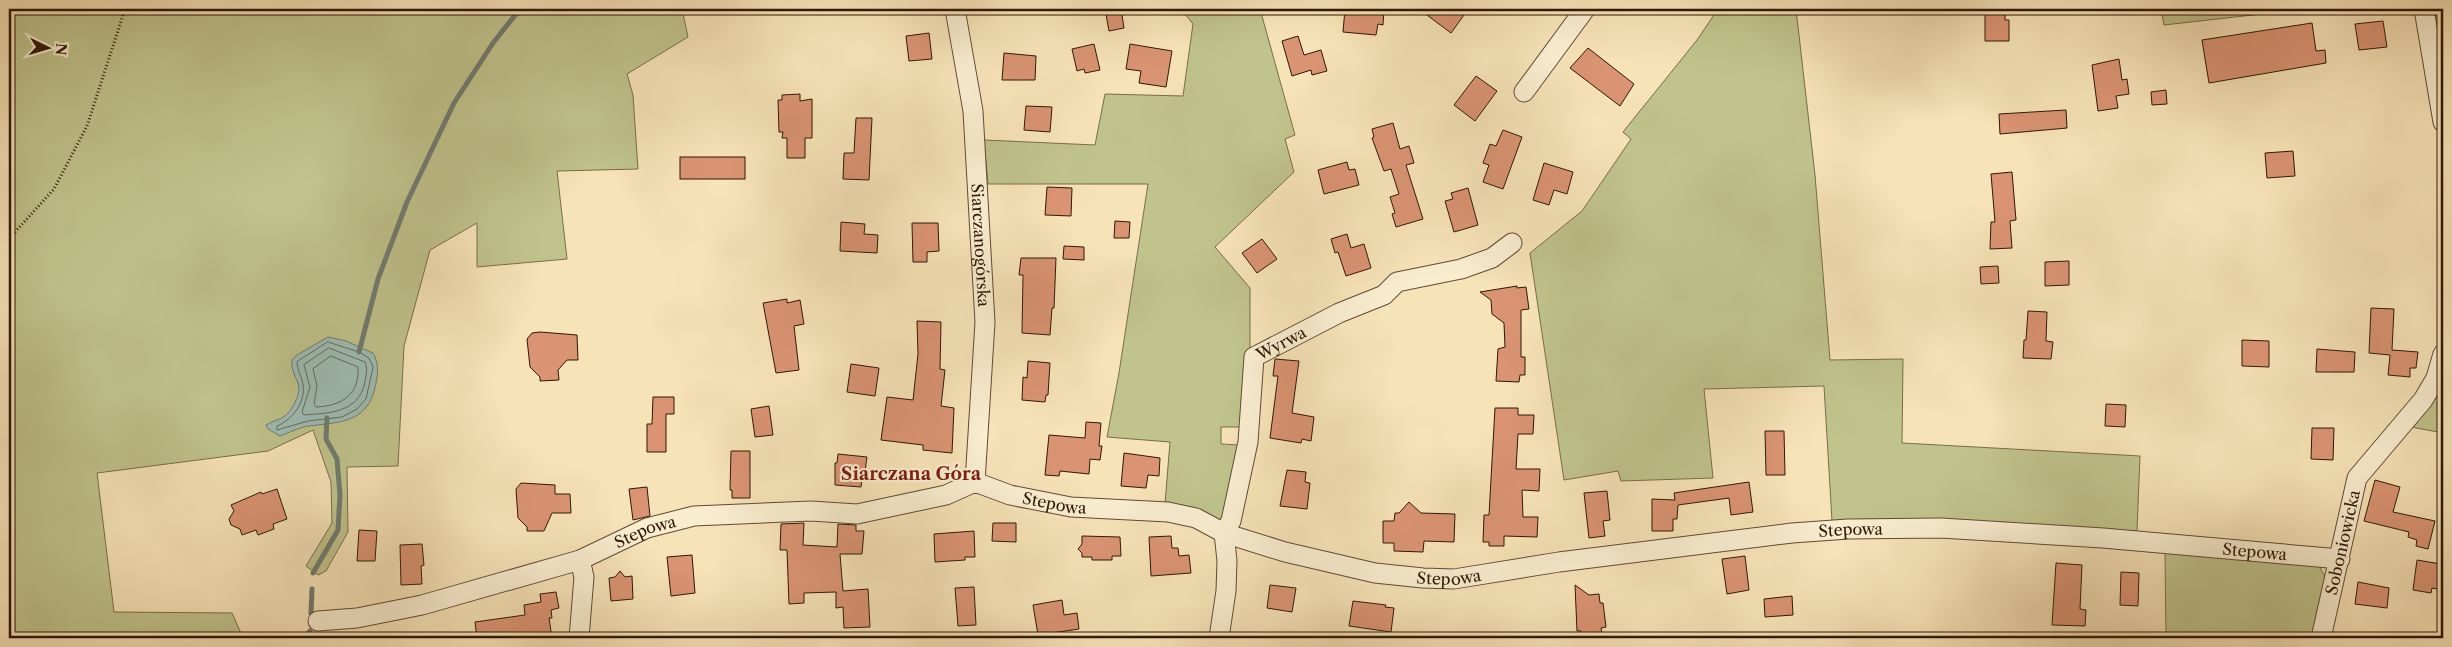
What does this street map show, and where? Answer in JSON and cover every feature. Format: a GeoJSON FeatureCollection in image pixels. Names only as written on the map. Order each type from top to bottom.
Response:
{"type":"FeatureCollection","features":[{"type":"Feature","properties":{"kind":"street","name":"Siarczanogórska"},"geometry":{"type":"LineString","coordinates":[[955,9],[973,111],[984,322],[975,482]]}},
{"type":"Feature","properties":{"kind":"street"},"geometry":{"type":"LineString","coordinates":[[1524,92],[1585,9]]}},
{"type":"Feature","properties":{"kind":"street"},"geometry":{"type":"LineString","coordinates":[[2424,9],[2443,122]]}},
{"type":"Feature","properties":{"kind":"street","name":"Wyrwa"},"geometry":{"type":"LineString","coordinates":[[1219,638],[1226,591],[1224,533],[1231,521],[1248,442],[1254,357],[1340,313],[1384,295],[1397,282],[1461,269],[1492,258],[1512,242]]}},
{"type":"Feature","properties":{"kind":"street","name":"Soboniowicka"},"geometry":{"type":"LineString","coordinates":[[2321,638],[2357,478],[2423,400],[2436,378],[2443,354]]}},
{"type":"Feature","properties":{"kind":"street","name":"Stepowa"},"geometry":{"type":"LineString","coordinates":[[318,621],[357,618],[422,605],[580,560],[647,528],[694,516],[811,511],[857,514],[946,495],[975,482],[1010,495],[1071,507],[1168,512],[1196,518],[1224,533],[1285,552],[1375,572],[1423,578],[1454,579],[1559,562],[1792,533],[1848,529],[1941,528],[2113,539],[2340,559]]}},
{"type":"Feature","properties":{"kind":"street"},"geometry":{"type":"LineString","coordinates":[[579,638],[584,577],[580,560]]}},
{"type":"Feature","properties":{"kind":"path"},"geometry":{"type":"LineString","coordinates":[[9,236],[16,232],[54,189],[87,126],[125,9]]}},
{"type":"Feature","properties":{"kind":"green space"},"geometry":{"type":"Polygon","coordinates":[[[9,9],[682,9],[688,37],[627,74],[633,95],[638,169],[557,171],[567,259],[477,267],[477,223],[430,250],[404,346],[398,466],[347,467],[348,532],[326,571],[318,575],[306,566],[332,523],[331,482],[313,430],[268,451],[97,473],[114,612],[232,613],[243,638],[9,638],[9,9]]]}},
{"type":"Feature","properties":{"kind":"green space"},"geometry":{"type":"Polygon","coordinates":[[[1181,9],[1260,9],[1295,135],[1285,139],[1294,172],[1215,247],[1250,288],[1250,348],[1243,427],[1221,427],[1221,444],[1238,445],[1223,524],[1165,504],[1170,442],[1107,437],[1119,373],[1148,184],[988,184],[984,140],[1095,145],[1105,94],[1183,96],[1193,24],[1181,9]]]}},
{"type":"Feature","properties":{"kind":"green space"},"geometry":{"type":"Polygon","coordinates":[[[1718,9],[1796,9],[1815,175],[1830,360],[1903,359],[1902,443],[2140,456],[2137,531],[1904,520],[1832,521],[1824,386],[1704,389],[1713,478],[1621,481],[1618,471],[1564,480],[1530,253],[1582,211],[1631,139],[1623,132],[1697,40],[1718,9]]]}},
{"type":"Feature","properties":{"kind":"green space"},"geometry":{"type":"Polygon","coordinates":[[[2161,9],[2306,9],[2164,25],[2161,9]]]}},
{"type":"Feature","properties":{"kind":"green space"},"geometry":{"type":"Polygon","coordinates":[[[2431,9],[2443,9],[2443,84],[2431,9]]]}},
{"type":"Feature","properties":{"kind":"green space"},"geometry":{"type":"Polygon","coordinates":[[[2443,374],[2443,433],[2406,426],[2443,374]]]}},
{"type":"Feature","properties":{"kind":"green space"},"geometry":{"type":"Polygon","coordinates":[[[2165,551],[2318,564],[2327,580],[2315,638],[2166,638],[2165,551]]]}},
{"type":"Feature","properties":{"kind":"water"},"geometry":{"type":"Polygon","coordinates":[[[328,337],[346,341],[373,353],[378,371],[372,396],[367,406],[352,418],[305,427],[280,436],[268,429],[266,425],[285,416],[296,401],[299,387],[292,360],[297,355],[328,337]]]}},
{"type":"Feature","properties":{"kind":"building"},"geometry":{"type":"Polygon","coordinates":[[[1105,9],[1121,9],[1124,28],[1109,31],[1105,9]]]}},
{"type":"Feature","properties":{"kind":"building"},"geometry":{"type":"Polygon","coordinates":[[[1345,9],[1384,9],[1383,25],[1378,24],[1376,35],[1343,32],[1345,9]]]}},
{"type":"Feature","properties":{"kind":"building"},"geometry":{"type":"Polygon","coordinates":[[[1419,9],[1456,9],[1464,15],[1451,33],[1419,9]]]}},
{"type":"Feature","properties":{"kind":"building"},"geometry":{"type":"Polygon","coordinates":[[[1985,9],[2005,9],[2005,20],[2009,20],[2009,41],[1985,41],[1985,9]]]}},
{"type":"Feature","properties":{"kind":"building"},"geometry":{"type":"Polygon","coordinates":[[[2383,21],[2387,47],[2359,50],[2355,24],[2383,21]]]}},
{"type":"Feature","properties":{"kind":"building"},"geometry":{"type":"Polygon","coordinates":[[[2312,23],[2316,51],[2325,50],[2326,63],[2209,83],[2202,40],[2312,23]]]}},
{"type":"Feature","properties":{"kind":"building"},"geometry":{"type":"Polygon","coordinates":[[[929,33],[932,59],[909,61],[906,36],[929,33]]]}},
{"type":"Feature","properties":{"kind":"building"},"geometry":{"type":"Polygon","coordinates":[[[1298,36],[1304,55],[1321,50],[1327,71],[1312,75],[1311,70],[1292,76],[1282,41],[1298,36]]]}},
{"type":"Feature","properties":{"kind":"building"},"geometry":{"type":"Polygon","coordinates":[[[1094,44],[1100,70],[1085,73],[1084,69],[1077,71],[1072,49],[1094,44]]]}},
{"type":"Feature","properties":{"kind":"building"},"geometry":{"type":"Polygon","coordinates":[[[1130,44],[1172,51],[1166,87],[1139,83],[1141,71],[1126,69],[1130,44]]]}},
{"type":"Feature","properties":{"kind":"building"},"geometry":{"type":"Polygon","coordinates":[[[1588,48],[1634,84],[1620,106],[1570,68],[1588,48]]]}},
{"type":"Feature","properties":{"kind":"building"},"geometry":{"type":"Polygon","coordinates":[[[1004,53],[1036,56],[1035,80],[1002,80],[1004,53]]]}},
{"type":"Feature","properties":{"kind":"building"},"geometry":{"type":"Polygon","coordinates":[[[2119,59],[2122,80],[2127,79],[2129,94],[2116,96],[2118,108],[2098,111],[2092,65],[2119,59]]]}},
{"type":"Feature","properties":{"kind":"building"},"geometry":{"type":"Polygon","coordinates":[[[1476,76],[1497,91],[1475,121],[1454,105],[1476,76]]]}},
{"type":"Feature","properties":{"kind":"building"},"geometry":{"type":"Polygon","coordinates":[[[2166,90],[2167,104],[2152,105],[2151,92],[2166,90]]]}},
{"type":"Feature","properties":{"kind":"building"},"geometry":{"type":"Polygon","coordinates":[[[800,94],[800,101],[812,99],[812,138],[805,138],[805,158],[787,158],[787,138],[782,138],[783,132],[779,132],[778,100],[782,100],[782,95],[800,94]]]}},
{"type":"Feature","properties":{"kind":"building"},"geometry":{"type":"Polygon","coordinates":[[[1026,106],[1052,107],[1050,132],[1024,130],[1026,106]]]}},
{"type":"Feature","properties":{"kind":"building"},"geometry":{"type":"Polygon","coordinates":[[[2066,110],[2067,128],[2000,134],[1999,114],[2066,110]]]}},
{"type":"Feature","properties":{"kind":"building"},"geometry":{"type":"Polygon","coordinates":[[[856,118],[872,118],[869,180],[843,179],[844,153],[854,153],[856,118]]]}},
{"type":"Feature","properties":{"kind":"building"},"geometry":{"type":"Polygon","coordinates":[[[1393,123],[1400,149],[1409,146],[1414,163],[1406,165],[1423,219],[1396,227],[1392,214],[1395,213],[1390,197],[1399,194],[1391,169],[1384,171],[1372,138],[1374,137],[1372,129],[1393,123]]]}},
{"type":"Feature","properties":{"kind":"building"},"geometry":{"type":"Polygon","coordinates":[[[1503,130],[1522,137],[1503,189],[1483,182],[1489,165],[1483,163],[1490,144],[1496,146],[1503,130]]]}},
{"type":"Feature","properties":{"kind":"building"},"geometry":{"type":"Polygon","coordinates":[[[2293,151],[2295,176],[2267,178],[2265,153],[2293,151]]]}},
{"type":"Feature","properties":{"kind":"building"},"geometry":{"type":"Polygon","coordinates":[[[680,157],[745,157],[745,179],[680,179],[680,157]]]}},
{"type":"Feature","properties":{"kind":"building"},"geometry":{"type":"Polygon","coordinates":[[[1347,162],[1349,170],[1355,169],[1359,185],[1324,194],[1318,170],[1347,162]]]}},
{"type":"Feature","properties":{"kind":"building"},"geometry":{"type":"Polygon","coordinates":[[[1544,163],[1573,172],[1567,194],[1554,190],[1549,205],[1533,200],[1544,163]]]}},
{"type":"Feature","properties":{"kind":"building"},"geometry":{"type":"Polygon","coordinates":[[[2012,172],[2016,220],[2010,221],[2012,248],[1990,249],[1991,222],[1995,222],[1991,174],[2012,172]]]}},
{"type":"Feature","properties":{"kind":"building"},"geometry":{"type":"Polygon","coordinates":[[[1047,187],[1072,188],[1071,216],[1045,215],[1047,187]]]}},
{"type":"Feature","properties":{"kind":"building"},"geometry":{"type":"Polygon","coordinates":[[[1468,188],[1478,225],[1454,232],[1445,201],[1453,199],[1451,193],[1468,188]]]}},
{"type":"Feature","properties":{"kind":"building"},"geometry":{"type":"Polygon","coordinates":[[[1115,221],[1130,222],[1129,238],[1114,238],[1115,221]]]}},
{"type":"Feature","properties":{"kind":"building"},"geometry":{"type":"Polygon","coordinates":[[[841,222],[865,224],[864,234],[878,235],[877,253],[840,251],[841,222]]]}},
{"type":"Feature","properties":{"kind":"building"},"geometry":{"type":"Polygon","coordinates":[[[912,223],[938,223],[939,251],[927,252],[927,262],[913,262],[912,223]]]}},
{"type":"Feature","properties":{"kind":"building"},"geometry":{"type":"Polygon","coordinates":[[[1347,234],[1351,248],[1364,244],[1371,268],[1346,276],[1338,252],[1335,253],[1331,239],[1347,234]]]}},
{"type":"Feature","properties":{"kind":"building"},"geometry":{"type":"Polygon","coordinates":[[[1262,239],[1277,259],[1257,273],[1242,253],[1262,239]]]}},
{"type":"Feature","properties":{"kind":"building"},"geometry":{"type":"Polygon","coordinates":[[[1064,246],[1084,247],[1084,260],[1063,259],[1064,246]]]}},
{"type":"Feature","properties":{"kind":"building"},"geometry":{"type":"Polygon","coordinates":[[[1021,258],[1056,258],[1054,308],[1052,308],[1050,335],[1022,333],[1023,275],[1019,275],[1021,258]]]}},
{"type":"Feature","properties":{"kind":"building"},"geometry":{"type":"Polygon","coordinates":[[[2069,261],[2069,285],[2045,286],[2045,262],[2069,261]]]}},
{"type":"Feature","properties":{"kind":"building"},"geometry":{"type":"Polygon","coordinates":[[[1998,266],[1999,283],[1981,284],[1980,267],[1998,266]]]}},
{"type":"Feature","properties":{"kind":"building"},"geometry":{"type":"Polygon","coordinates":[[[1517,286],[1517,288],[1526,287],[1529,309],[1521,310],[1521,357],[1525,357],[1525,375],[1520,375],[1519,382],[1496,381],[1498,349],[1505,347],[1504,323],[1492,314],[1491,300],[1480,292],[1517,286]]]}},
{"type":"Feature","properties":{"kind":"building"},"geometry":{"type":"Polygon","coordinates":[[[787,299],[787,303],[800,300],[804,324],[794,326],[799,370],[776,373],[763,303],[787,299]]]}},
{"type":"Feature","properties":{"kind":"building"},"geometry":{"type":"Polygon","coordinates":[[[2371,308],[2394,309],[2392,350],[2418,352],[2416,368],[2410,368],[2410,377],[2388,375],[2390,355],[2369,353],[2371,308]]]}},
{"type":"Feature","properties":{"kind":"building"},"geometry":{"type":"Polygon","coordinates":[[[2028,311],[2047,312],[2046,341],[2053,342],[2051,359],[2023,358],[2028,311]]]}},
{"type":"Feature","properties":{"kind":"building"},"geometry":{"type":"Polygon","coordinates":[[[917,321],[941,322],[940,369],[945,370],[941,406],[954,408],[952,453],[923,450],[923,445],[881,440],[887,397],[913,400],[918,354],[917,321]]]}},
{"type":"Feature","properties":{"kind":"building"},"geometry":{"type":"Polygon","coordinates":[[[532,333],[577,335],[578,360],[567,360],[558,370],[559,380],[540,381],[540,377],[530,367],[527,339],[532,333]]]}},
{"type":"Feature","properties":{"kind":"building"},"geometry":{"type":"Polygon","coordinates":[[[2242,340],[2269,341],[2269,367],[2242,366],[2242,340]]]}},
{"type":"Feature","properties":{"kind":"building"},"geometry":{"type":"Polygon","coordinates":[[[2317,349],[2355,352],[2354,372],[2316,372],[2317,349]]]}},
{"type":"Feature","properties":{"kind":"building"},"geometry":{"type":"Polygon","coordinates":[[[1275,359],[1299,361],[1292,413],[1314,417],[1311,441],[1302,439],[1301,443],[1270,438],[1278,376],[1273,376],[1275,359]]]}},
{"type":"Feature","properties":{"kind":"building"},"geometry":{"type":"Polygon","coordinates":[[[1028,361],[1050,363],[1048,395],[1046,395],[1045,402],[1022,400],[1023,377],[1027,378],[1028,361]]]}},
{"type":"Feature","properties":{"kind":"building"},"geometry":{"type":"Polygon","coordinates":[[[851,364],[879,368],[875,396],[847,392],[851,364]]]}},
{"type":"Feature","properties":{"kind":"building"},"geometry":{"type":"Polygon","coordinates":[[[653,397],[674,397],[674,414],[666,414],[666,452],[647,452],[647,424],[652,424],[653,397]]]}},
{"type":"Feature","properties":{"kind":"building"},"geometry":{"type":"Polygon","coordinates":[[[2106,404],[2126,405],[2125,427],[2105,426],[2106,404]]]}},
{"type":"Feature","properties":{"kind":"building"},"geometry":{"type":"Polygon","coordinates":[[[769,406],[773,435],[755,437],[751,409],[769,406]]]}},
{"type":"Feature","properties":{"kind":"building"},"geometry":{"type":"Polygon","coordinates":[[[1495,408],[1518,408],[1518,415],[1534,415],[1533,434],[1518,434],[1516,469],[1540,469],[1539,491],[1522,490],[1523,517],[1538,517],[1537,537],[1504,536],[1504,546],[1489,546],[1489,542],[1483,542],[1484,515],[1489,515],[1495,408]]]}},
{"type":"Feature","properties":{"kind":"building"},"geometry":{"type":"Polygon","coordinates":[[[1086,422],[1101,423],[1099,446],[1102,446],[1100,460],[1090,459],[1089,474],[1060,471],[1059,476],[1045,475],[1049,435],[1085,438],[1086,422]]]}},
{"type":"Feature","properties":{"kind":"building"},"geometry":{"type":"Polygon","coordinates":[[[2312,428],[2334,428],[2333,460],[2311,459],[2312,428]]]}},
{"type":"Feature","properties":{"kind":"building"},"geometry":{"type":"Polygon","coordinates":[[[1765,431],[1784,431],[1785,475],[1766,475],[1765,431]]]}},
{"type":"Feature","properties":{"kind":"building"},"geometry":{"type":"Polygon","coordinates":[[[731,451],[750,451],[750,498],[732,498],[732,490],[730,490],[731,451]]]}},
{"type":"Feature","properties":{"kind":"building"},"geometry":{"type":"Polygon","coordinates":[[[1124,453],[1160,458],[1159,476],[1148,475],[1146,488],[1121,486],[1124,453]]]}},
{"type":"Feature","properties":{"kind":"building"},"geometry":{"type":"Polygon","coordinates":[[[838,454],[867,457],[861,487],[835,485],[835,463],[837,463],[838,454]]]}},
{"type":"Feature","properties":{"kind":"building"},"geometry":{"type":"Polygon","coordinates":[[[1287,470],[1306,472],[1305,482],[1310,483],[1307,509],[1280,506],[1287,470]]]}},
{"type":"Feature","properties":{"kind":"building"},"geometry":{"type":"Polygon","coordinates":[[[2375,480],[2400,487],[2393,512],[2435,521],[2428,549],[2416,546],[2417,540],[2408,537],[2409,532],[2364,521],[2375,480]]]}},
{"type":"Feature","properties":{"kind":"building"},"geometry":{"type":"Polygon","coordinates":[[[1749,482],[1753,512],[1731,515],[1729,498],[1678,505],[1677,519],[1673,519],[1673,531],[1652,531],[1652,499],[1675,500],[1674,493],[1749,482]]]}},
{"type":"Feature","properties":{"kind":"building"},"geometry":{"type":"Polygon","coordinates":[[[521,483],[555,485],[555,494],[570,494],[571,513],[552,513],[544,531],[527,531],[527,527],[518,518],[516,489],[521,483]]]}},
{"type":"Feature","properties":{"kind":"building"},"geometry":{"type":"Polygon","coordinates":[[[647,487],[650,516],[633,520],[629,489],[647,487]]]}},
{"type":"Feature","properties":{"kind":"building"},"geometry":{"type":"Polygon","coordinates":[[[277,489],[287,519],[273,524],[274,529],[258,535],[256,530],[242,535],[240,529],[231,525],[229,519],[234,511],[231,505],[261,492],[262,494],[277,489]]]}},
{"type":"Feature","properties":{"kind":"building"},"geometry":{"type":"Polygon","coordinates":[[[1607,491],[1610,520],[1603,521],[1605,536],[1589,538],[1584,493],[1607,491]]]}},
{"type":"Feature","properties":{"kind":"building"},"geometry":{"type":"Polygon","coordinates":[[[1409,502],[1421,513],[1455,514],[1454,542],[1424,541],[1423,552],[1394,551],[1394,543],[1383,543],[1383,521],[1394,521],[1395,513],[1399,513],[1409,502]]]}},
{"type":"Feature","properties":{"kind":"building"},"geometry":{"type":"Polygon","coordinates":[[[804,523],[803,545],[837,547],[838,524],[856,525],[856,531],[864,531],[862,554],[840,554],[843,591],[868,589],[870,627],[844,628],[843,607],[836,608],[836,592],[804,593],[804,603],[789,604],[787,550],[780,550],[781,524],[804,523]]]}},
{"type":"Feature","properties":{"kind":"building"},"geometry":{"type":"Polygon","coordinates":[[[993,523],[1016,523],[1016,542],[992,541],[993,523]]]}},
{"type":"Feature","properties":{"kind":"building"},"geometry":{"type":"Polygon","coordinates":[[[359,530],[377,531],[375,561],[357,561],[359,530]]]}},
{"type":"Feature","properties":{"kind":"building"},"geometry":{"type":"Polygon","coordinates":[[[974,531],[975,557],[965,557],[965,560],[935,562],[934,534],[974,531]]]}},
{"type":"Feature","properties":{"kind":"building"},"geometry":{"type":"Polygon","coordinates":[[[1082,536],[1120,537],[1121,556],[1112,556],[1112,560],[1092,560],[1092,557],[1082,557],[1082,553],[1078,549],[1082,544],[1082,536]]]}},
{"type":"Feature","properties":{"kind":"building"},"geometry":{"type":"Polygon","coordinates":[[[1171,536],[1172,548],[1178,548],[1179,556],[1189,555],[1191,573],[1151,576],[1149,537],[1171,536]]]}},
{"type":"Feature","properties":{"kind":"building"},"geometry":{"type":"Polygon","coordinates":[[[422,544],[424,565],[421,566],[422,584],[401,585],[400,545],[422,544]]]}},
{"type":"Feature","properties":{"kind":"building"},"geometry":{"type":"Polygon","coordinates":[[[692,555],[695,593],[671,596],[667,557],[692,555]]]}},
{"type":"Feature","properties":{"kind":"building"},"geometry":{"type":"Polygon","coordinates":[[[1745,556],[1749,590],[1727,594],[1722,559],[1745,556]]]}},
{"type":"Feature","properties":{"kind":"building"},"geometry":{"type":"Polygon","coordinates":[[[2417,560],[2441,564],[2438,589],[2432,588],[2431,593],[2413,590],[2417,560]]]}},
{"type":"Feature","properties":{"kind":"building"},"geometry":{"type":"Polygon","coordinates":[[[2056,563],[2082,565],[2080,609],[2086,610],[2085,626],[2052,625],[2056,563]]]}},
{"type":"Feature","properties":{"kind":"building"},"geometry":{"type":"Polygon","coordinates":[[[620,571],[625,577],[632,576],[633,599],[611,601],[609,578],[615,577],[620,571]]]}},
{"type":"Feature","properties":{"kind":"building"},"geometry":{"type":"Polygon","coordinates":[[[2121,572],[2139,573],[2138,606],[2120,605],[2121,572]]]}},
{"type":"Feature","properties":{"kind":"building"},"geometry":{"type":"Polygon","coordinates":[[[2358,582],[2389,588],[2387,608],[2355,604],[2358,582]]]}},
{"type":"Feature","properties":{"kind":"building"},"geometry":{"type":"Polygon","coordinates":[[[1270,585],[1296,588],[1292,612],[1267,608],[1270,585]]]}},
{"type":"Feature","properties":{"kind":"building"},"geometry":{"type":"Polygon","coordinates":[[[1575,585],[1589,595],[1599,594],[1600,603],[1603,603],[1606,627],[1601,628],[1603,638],[1582,638],[1581,631],[1577,631],[1575,585]]]}},
{"type":"Feature","properties":{"kind":"building"},"geometry":{"type":"Polygon","coordinates":[[[974,587],[976,625],[958,626],[955,588],[974,587]]]}},
{"type":"Feature","properties":{"kind":"building"},"geometry":{"type":"Polygon","coordinates":[[[556,592],[559,608],[551,610],[552,618],[549,618],[552,638],[477,638],[475,622],[525,615],[524,605],[541,602],[540,594],[556,592]]]}},
{"type":"Feature","properties":{"kind":"building"},"geometry":{"type":"Polygon","coordinates":[[[1792,596],[1793,615],[1765,617],[1764,599],[1792,596]]]}},
{"type":"Feature","properties":{"kind":"building"},"geometry":{"type":"Polygon","coordinates":[[[1062,600],[1064,615],[1077,613],[1079,629],[1038,635],[1033,605],[1062,600]]]}},
{"type":"Feature","properties":{"kind":"building"},"geometry":{"type":"Polygon","coordinates":[[[1353,601],[1386,605],[1385,607],[1394,608],[1391,632],[1349,626],[1353,601]]]}},
{"type":"Feature","properties":{"kind":"waterway"},"geometry":{"type":"LineString","coordinates":[[359,352],[378,279],[407,202],[454,103],[493,43],[520,9]]}},
{"type":"Feature","properties":{"kind":"waterway"},"geometry":{"type":"LineString","coordinates":[[313,573],[338,530],[340,495],[337,459],[326,439],[327,418]]}},
{"type":"Feature","properties":{"kind":"waterway"},"geometry":{"type":"LineString","coordinates":[[311,613],[312,589]]}},
{"type":"Feature","properties":{"kind":"waterway"},"geometry":{"type":"LineString","coordinates":[[305,638],[310,631]]}},
{"type":"Feature","properties":{"kind":"district","name":"Siarczana Góra"},"geometry":{"type":"Point","coordinates":[911,474]}}]}
